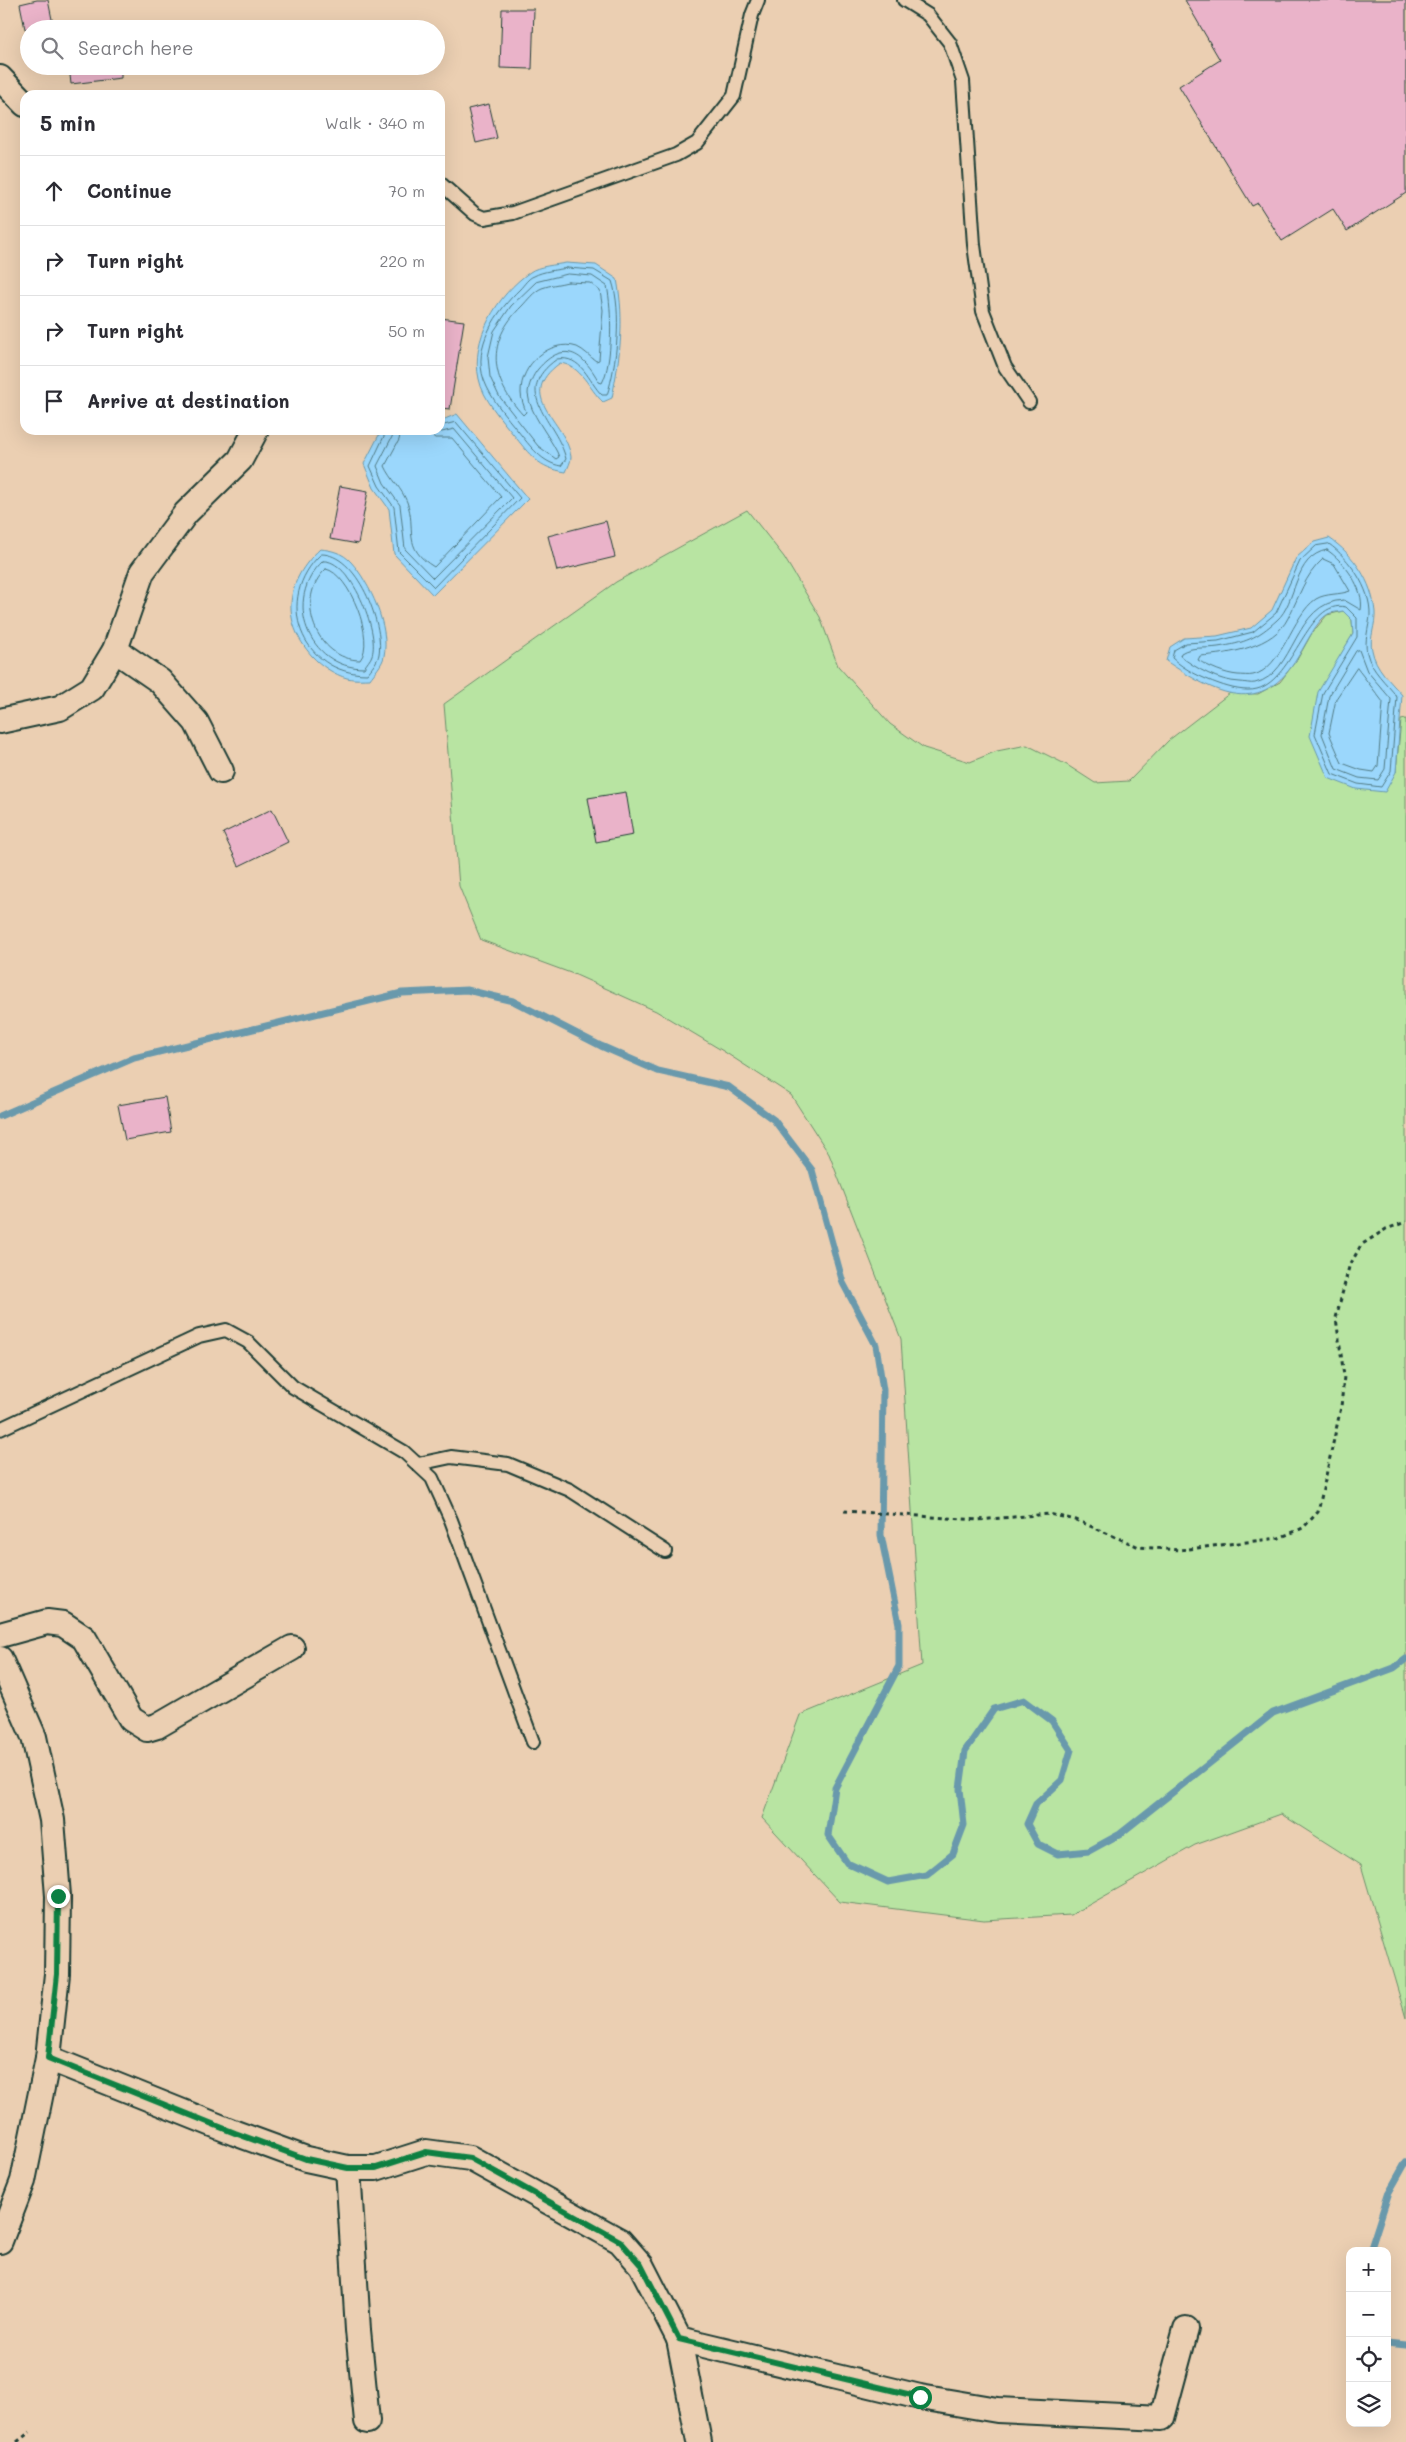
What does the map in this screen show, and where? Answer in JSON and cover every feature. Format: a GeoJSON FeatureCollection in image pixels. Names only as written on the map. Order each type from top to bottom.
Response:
{"type":"FeatureCollection","features":[{"type":"Feature","properties":{"kind":"street"},"geometry":{"type":"LineString","coordinates":[[0,78],[20,99]]}},
{"type":"Feature","properties":{"kind":"street"},"geometry":{"type":"LineString","coordinates":[[0,720],[60,708],[92,688],[115,650],[142,572],[186,513],[240,460],[253,435]]}},
{"type":"Feature","properties":{"kind":"street"},"geometry":{"type":"LineString","coordinates":[[115,650],[160,681],[196,722],[221,771]]}},
{"type":"Feature","properties":{"kind":"street"},"geometry":{"type":"LineString","coordinates":[[0,1635],[47,1622],[63,1624],[84,1638],[131,1719],[147,1729],[157,1726],[292,1648]]}},
{"type":"Feature","properties":{"kind":"street"},"geometry":{"type":"LineString","coordinates":[[0,1659],[34,1737],[52,1820],[58,1896],[57,1974],[48,2058],[23,2181],[0,2241]]}},
{"type":"Feature","properties":{"kind":"street"},"geometry":{"type":"LineString","coordinates":[[48,2058],[306,2159],[348,2168],[376,2168],[426,2152],[470,2158],[620,2241],[641,2265],[679,2339],[699,2442]]}},
{"type":"Feature","properties":{"kind":"street"},"geometry":{"type":"LineString","coordinates":[[348,2168],[358,2330],[367,2421]]}},
{"type":"Feature","properties":{"kind":"street"},"geometry":{"type":"LineString","coordinates":[[679,2339],[920,2397],[997,2410],[1162,2418],[1186,2329]]}},
{"type":"Feature","properties":{"kind":"lane"},"geometry":{"type":"LineString","coordinates":[[445,187],[475,214],[484,218],[513,213],[676,155],[697,143],[734,96],[752,15],[758,0]]}},
{"type":"Feature","properties":{"kind":"lane"},"geometry":{"type":"LineString","coordinates":[[904,0],[928,15],[950,43],[963,81],[974,245],[983,312],[1005,367],[1029,402]]}},
{"type":"Feature","properties":{"kind":"lane"},"geometry":{"type":"LineString","coordinates":[[0,1429],[199,1336],[226,1330],[248,1342],[293,1387],[404,1452],[432,1478],[451,1520],[533,1742]]}},
{"type":"Feature","properties":{"kind":"lane"},"geometry":{"type":"LineString","coordinates":[[418,1464],[451,1457],[508,1464],[570,1490],[665,1551]]}},
{"type":"Feature","properties":{"kind":"path"},"geometry":{"type":"LineString","coordinates":[[844,1511],[917,1518],[978,1520],[1049,1514],[1076,1520],[1139,1547],[1180,1550],[1279,1538],[1303,1528],[1318,1512],[1341,1407],[1344,1376],[1336,1318],[1349,1266],[1361,1245],[1386,1229],[1406,1222]]}},
{"type":"Feature","properties":{"kind":"path"},"geometry":{"type":"LineString","coordinates":[[17,2442],[30,2432]]}},
{"type":"Feature","properties":{"kind":"green space"},"geometry":{"type":"Polygon","coordinates":[[[747,510],[784,557],[820,617],[838,666],[890,724],[924,748],[970,762],[997,751],[1027,745],[1067,765],[1095,783],[1129,781],[1169,740],[1230,693],[1258,694],[1280,682],[1298,658],[1312,633],[1327,615],[1343,611],[1352,620],[1353,634],[1339,658],[1396,772],[1401,720],[1406,719],[1406,2018],[1361,1865],[1281,1814],[1195,1845],[1071,1915],[984,1920],[840,1902],[762,1818],[800,1715],[922,1665],[901,1339],[829,1154],[791,1095],[656,1011],[576,975],[481,940],[459,886],[444,704],[616,582],[747,510]]]}},
{"type":"Feature","properties":{"kind":"water"},"geometry":{"type":"Polygon","coordinates":[[[566,263],[596,265],[617,279],[621,325],[612,398],[603,402],[574,368],[560,363],[547,375],[541,387],[546,409],[561,431],[571,457],[566,472],[541,464],[525,448],[498,415],[484,394],[477,364],[482,334],[497,306],[507,293],[533,270],[566,263]]]}},
{"type":"Feature","properties":{"kind":"water"},"geometry":{"type":"Polygon","coordinates":[[[457,414],[528,499],[433,595],[394,554],[389,509],[374,488],[364,464],[379,435],[445,435],[445,419],[457,414]]]}},
{"type":"Feature","properties":{"kind":"water"},"geometry":{"type":"Polygon","coordinates":[[[1329,538],[1346,552],[1366,579],[1375,612],[1371,640],[1374,657],[1384,674],[1402,695],[1396,772],[1385,792],[1356,789],[1328,778],[1310,736],[1318,692],[1353,634],[1352,620],[1343,611],[1330,613],[1324,617],[1285,675],[1270,688],[1254,694],[1237,694],[1220,690],[1202,683],[1166,661],[1170,647],[1184,638],[1217,636],[1251,628],[1272,610],[1296,558],[1314,542],[1329,538]]]}},
{"type":"Feature","properties":{"kind":"water"},"geometry":{"type":"Polygon","coordinates":[[[320,549],[337,552],[351,562],[365,581],[377,606],[384,632],[384,656],[370,679],[347,678],[338,675],[319,663],[302,642],[295,628],[291,601],[294,587],[300,574],[320,549]]]}},
{"type":"Feature","properties":{"kind":"building"},"geometry":{"type":"Polygon","coordinates":[[[37,0],[48,0],[52,20],[23,20],[20,4],[37,0]]]}},
{"type":"Feature","properties":{"kind":"building"},"geometry":{"type":"Polygon","coordinates":[[[1185,0],[1406,0],[1406,193],[1347,231],[1333,209],[1282,241],[1258,203],[1252,206],[1179,86],[1220,60],[1185,0]]]}},
{"type":"Feature","properties":{"kind":"building"},"geometry":{"type":"Polygon","coordinates":[[[502,9],[534,9],[532,69],[500,68],[502,9]]]}},
{"type":"Feature","properties":{"kind":"building"},"geometry":{"type":"Polygon","coordinates":[[[70,75],[121,75],[121,78],[71,84],[70,75]]]}},
{"type":"Feature","properties":{"kind":"building"},"geometry":{"type":"Polygon","coordinates":[[[489,104],[497,138],[476,143],[468,109],[489,104]]]}},
{"type":"Feature","properties":{"kind":"building"},"geometry":{"type":"Polygon","coordinates":[[[445,319],[464,321],[450,409],[445,408],[445,319]]]}},
{"type":"Feature","properties":{"kind":"building"},"geometry":{"type":"Polygon","coordinates":[[[340,486],[368,491],[358,544],[330,539],[340,486]]]}},
{"type":"Feature","properties":{"kind":"building"},"geometry":{"type":"Polygon","coordinates":[[[606,521],[615,557],[557,571],[548,536],[606,521]]]}},
{"type":"Feature","properties":{"kind":"building"},"geometry":{"type":"Polygon","coordinates":[[[626,792],[633,835],[596,842],[588,798],[626,792]]]}},
{"type":"Feature","properties":{"kind":"building"},"geometry":{"type":"Polygon","coordinates":[[[272,809],[288,842],[239,866],[223,833],[272,809]]]}},
{"type":"Feature","properties":{"kind":"building"},"geometry":{"type":"Polygon","coordinates":[[[165,1097],[171,1132],[125,1140],[118,1105],[165,1097]]]}},
{"type":"Feature","properties":{"kind":"waterway"},"geometry":{"type":"LineString","coordinates":[[0,1116],[134,1058],[402,993],[467,990],[513,1001],[601,1046],[658,1071],[729,1087],[774,1120],[812,1170],[843,1283],[876,1345],[883,1390],[881,1535],[899,1624],[899,1666],[835,1788],[828,1835],[847,1863],[888,1882],[927,1875],[953,1854],[964,1825],[960,1789],[965,1751],[994,1709],[1024,1700],[1052,1721],[1071,1750],[1062,1780],[1036,1804],[1027,1824],[1038,1844],[1058,1854],[1089,1851],[1120,1834],[1273,1713],[1394,1668],[1406,1659]]}},
{"type":"Feature","properties":{"kind":"waterway"},"geometry":{"type":"LineString","coordinates":[[1371,2247],[1389,2192],[1406,2162]]}},
{"type":"Feature","properties":{"kind":"waterway"},"geometry":{"type":"LineString","coordinates":[[1391,2343],[1406,2345]]}},
{"type":"Feature","properties":{"kind":"route"},"geometry":{"type":"LineString","coordinates":[[58,1896],[57,1974],[48,2058],[235,2133],[306,2159],[348,2168],[376,2168],[426,2152],[470,2158],[620,2241],[641,2265],[679,2339],[920,2397]]}}]}
